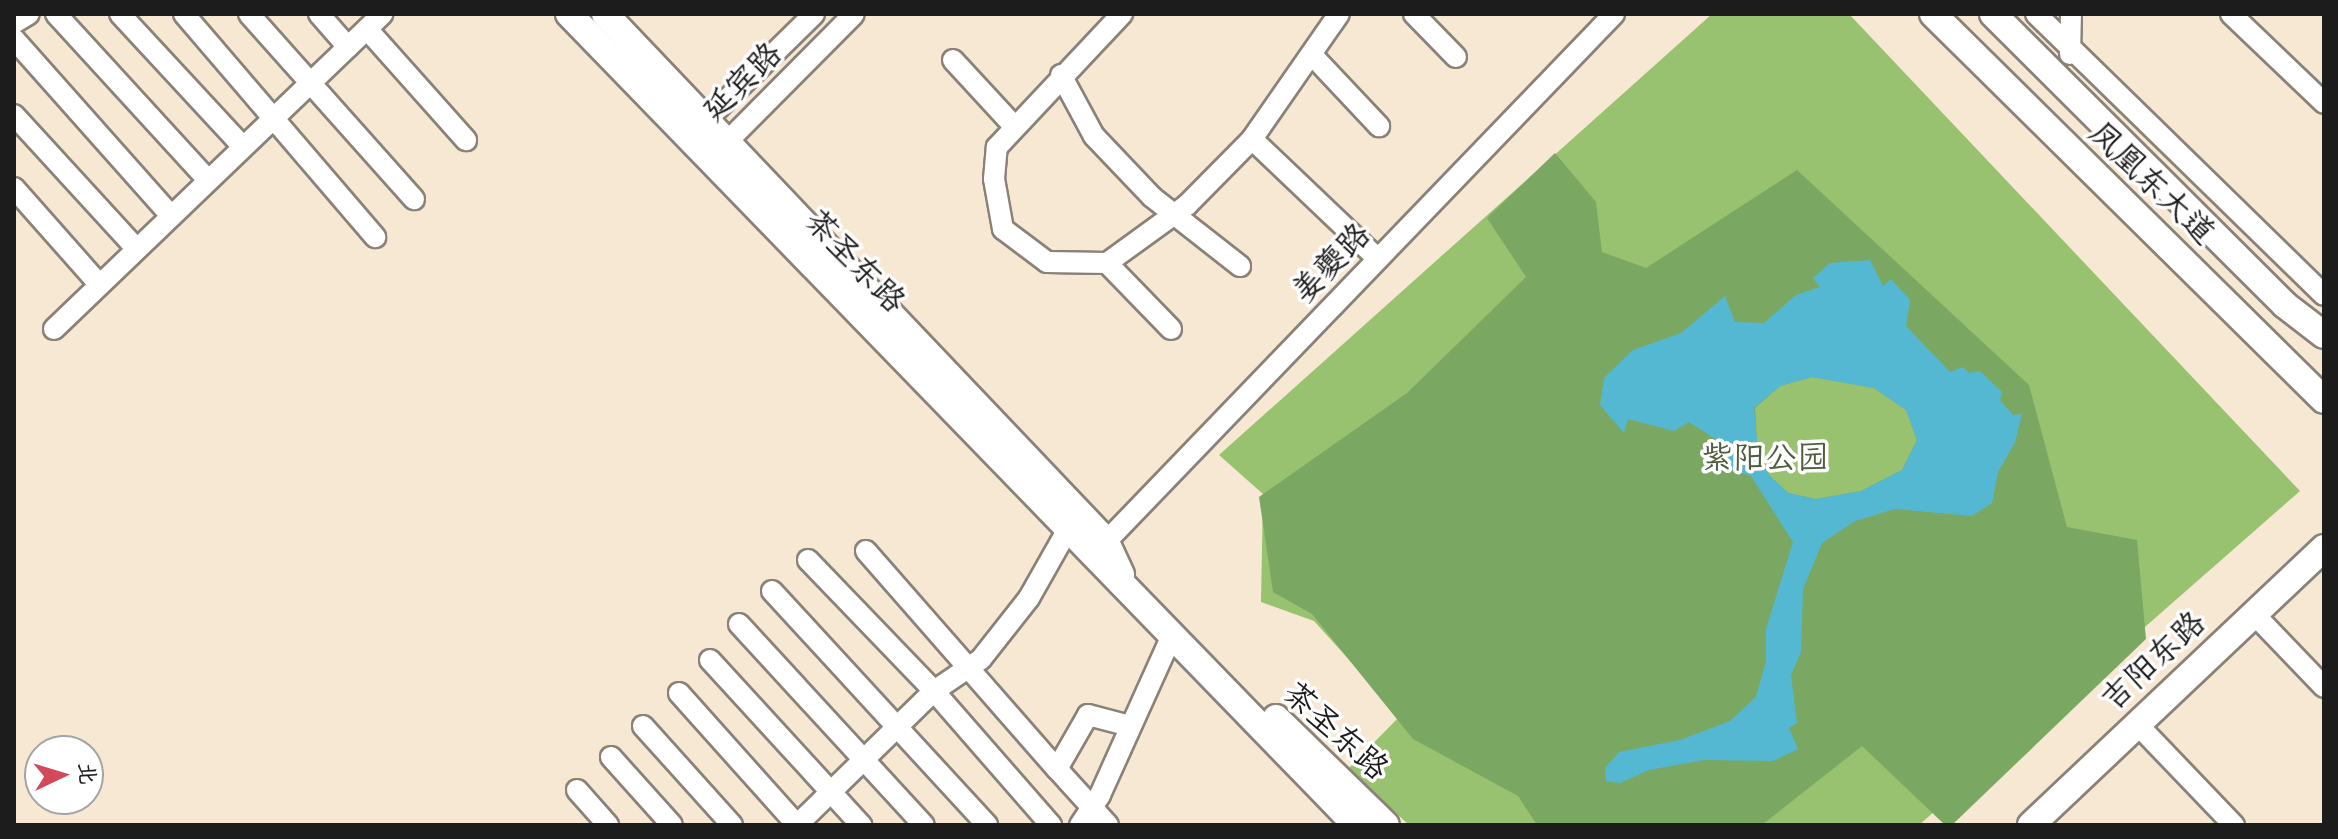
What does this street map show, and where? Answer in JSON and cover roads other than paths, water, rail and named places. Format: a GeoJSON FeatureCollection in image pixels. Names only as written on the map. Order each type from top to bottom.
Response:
{"type":"FeatureCollection","features":[{"type":"Feature","properties":{"kind":"main road","name":"茶圣东路"},"geometry":{"type":"LineString","coordinates":[[569,14],[696,130],[726,140],[1099,548],[1130,594],[1356,825]]}},
{"type":"Feature","properties":{"kind":"main road","name":"茶圣东路"},"geometry":{"type":"LineString","coordinates":[[605,14],[696,130],[710,162],[1068,529],[1099,548]]}},
{"type":"Feature","properties":{"kind":"main road","name":"凤凰东大道"},"geometry":{"type":"LineString","coordinates":[[1933,14],[2324,400]]}},
{"type":"Feature","properties":{"kind":"main road","name":"凤凰东大道"},"geometry":{"type":"LineString","coordinates":[[1993,14],[2285,305],[2324,335]]}},
{"type":"Feature","properties":{"kind":"main road","name":"吉阳东路"},"geometry":{"type":"LineString","coordinates":[[2031,825],[2324,548]]}},
{"type":"Feature","properties":{"kind":"main road","name":"茶圣东路"},"geometry":{"type":"LineString","coordinates":[[1234,700],[1264,706],[1386,825]]}},
{"type":"Feature","properties":{"kind":"street"},"geometry":{"type":"LineString","coordinates":[[14,23],[29,14]]}},
{"type":"Feature","properties":{"kind":"street"},"geometry":{"type":"LineString","coordinates":[[56,14],[208,180]]}},
{"type":"Feature","properties":{"kind":"street"},"geometry":{"type":"LineString","coordinates":[[120,14],[243,147]]}},
{"type":"Feature","properties":{"kind":"street"},"geometry":{"type":"LineString","coordinates":[[184,14],[275,116],[375,237]]}},
{"type":"Feature","properties":{"kind":"street"},"geometry":{"type":"LineString","coordinates":[[249,14],[414,199]]}},
{"type":"Feature","properties":{"kind":"street"},"geometry":{"type":"LineString","coordinates":[[319,14],[348,47]]}},
{"type":"Feature","properties":{"kind":"street"},"geometry":{"type":"LineString","coordinates":[[54,329],[135,247],[383,14]]}},
{"type":"Feature","properties":{"kind":"street","name":"延宾路"},"geometry":{"type":"LineString","coordinates":[[696,130],[814,14]]}},
{"type":"Feature","properties":{"kind":"street","name":"延宾路"},"geometry":{"type":"LineString","coordinates":[[710,162],[726,140],[854,14]]}},
{"type":"Feature","properties":{"kind":"street"},"geometry":{"type":"LineString","coordinates":[[1107,19],[997,147],[994,179],[1003,229],[1047,262],[1107,263],[1175,213],[1252,139],[1339,14]]}},
{"type":"Feature","properties":{"kind":"street"},"geometry":{"type":"LineString","coordinates":[[1414,14],[1456,57]]}},
{"type":"Feature","properties":{"kind":"street","name":"姜夔路"},"geometry":{"type":"LineString","coordinates":[[1099,548],[1614,14]]}},
{"type":"Feature","properties":{"kind":"street"},"geometry":{"type":"LineString","coordinates":[[2036,14],[2324,295]]}},
{"type":"Feature","properties":{"kind":"street"},"geometry":{"type":"LineString","coordinates":[[2061,82],[2071,49],[2071,14]]}},
{"type":"Feature","properties":{"kind":"street"},"geometry":{"type":"LineString","coordinates":[[2238,16],[2324,103]]}},
{"type":"Feature","properties":{"kind":"street"},"geometry":{"type":"LineString","coordinates":[[367,29],[466,140]]}},
{"type":"Feature","properties":{"kind":"street"},"geometry":{"type":"LineString","coordinates":[[14,39],[171,216]]}},
{"type":"Feature","properties":{"kind":"street"},"geometry":{"type":"LineString","coordinates":[[1312,55],[1379,126]]}},
{"type":"Feature","properties":{"kind":"street"},"geometry":{"type":"LineString","coordinates":[[953,60],[1014,126]]}},
{"type":"Feature","properties":{"kind":"street"},"geometry":{"type":"LineString","coordinates":[[1061,75],[1094,136],[1152,197],[1240,266]]}},
{"type":"Feature","properties":{"kind":"street"},"geometry":{"type":"LineString","coordinates":[[14,115],[135,247]]}},
{"type":"Feature","properties":{"kind":"street"},"geometry":{"type":"LineString","coordinates":[[1252,139],[1378,259]]}},
{"type":"Feature","properties":{"kind":"street"},"geometry":{"type":"LineString","coordinates":[[14,188],[99,284]]}},
{"type":"Feature","properties":{"kind":"street"},"geometry":{"type":"LineString","coordinates":[[1107,263],[1171,329]]}},
{"type":"Feature","properties":{"kind":"street"},"geometry":{"type":"LineString","coordinates":[[679,693],[797,825],[934,691],[970,670],[1029,598],[1068,529]]}},
{"type":"Feature","properties":{"kind":"street"},"geometry":{"type":"LineString","coordinates":[[866,551],[1108,825]]}},
{"type":"Feature","properties":{"kind":"street"},"geometry":{"type":"LineString","coordinates":[[808,560],[934,691],[1051,825]]}},
{"type":"Feature","properties":{"kind":"street"},"geometry":{"type":"LineString","coordinates":[[772,591],[987,825]]}},
{"type":"Feature","properties":{"kind":"street"},"geometry":{"type":"LineString","coordinates":[[2254,614],[2324,687]]}},
{"type":"Feature","properties":{"kind":"street"},"geometry":{"type":"LineString","coordinates":[[739,624],[924,825]]}},
{"type":"Feature","properties":{"kind":"street"},"geometry":{"type":"LineString","coordinates":[[1080,825],[1093,808],[1171,638]]}},
{"type":"Feature","properties":{"kind":"street"},"geometry":{"type":"LineString","coordinates":[[710,660],[861,825]]}},
{"type":"Feature","properties":{"kind":"street"},"geometry":{"type":"LineString","coordinates":[[1057,769],[1088,715],[1130,726]]}},
{"type":"Feature","properties":{"kind":"street"},"geometry":{"type":"LineString","coordinates":[[2137,724],[2234,825]]}},
{"type":"Feature","properties":{"kind":"street"},"geometry":{"type":"LineString","coordinates":[[643,726],[732,825]]}},
{"type":"Feature","properties":{"kind":"street"},"geometry":{"type":"LineString","coordinates":[[611,757],[672,825]]}},
{"type":"Feature","properties":{"kind":"street"},"geometry":{"type":"LineString","coordinates":[[577,790],[608,825]]}},
{"type":"Feature","properties":{"kind":"water"},"geometry":{"type":"Polygon","coordinates":[[[1870,260],[1883,286],[1891,279],[1910,300],[1906,326],[1950,372],[1963,367],[1969,373],[1980,371],[2002,392],[2000,400],[2013,415],[2022,414],[2015,442],[1998,472],[1992,503],[1972,516],[1895,509],[1855,521],[1822,543],[1803,589],[1801,652],[1791,675],[1797,723],[1789,728],[1798,749],[1773,761],[1704,760],[1649,770],[1620,783],[1606,781],[1605,768],[1619,752],[1680,740],[1730,721],[1756,697],[1766,661],[1766,629],[1793,542],[1751,476],[1718,465],[1717,440],[1689,422],[1674,431],[1628,419],[1624,433],[1600,405],[1604,378],[1633,350],[1681,333],[1725,296],[1735,322],[1764,323],[1796,295],[1820,287],[1813,278],[1830,263],[1870,260]],[[1812,377],[1780,386],[1754,408],[1757,441],[1768,474],[1788,493],[1816,499],[1861,491],[1902,470],[1917,440],[1906,410],[1874,388],[1812,377]]]}},
{"type":"Feature","properties":{"kind":"park label","name":"紫阳公园"},"geometry":{"type":"Point","coordinates":[1765,459]}}]}
